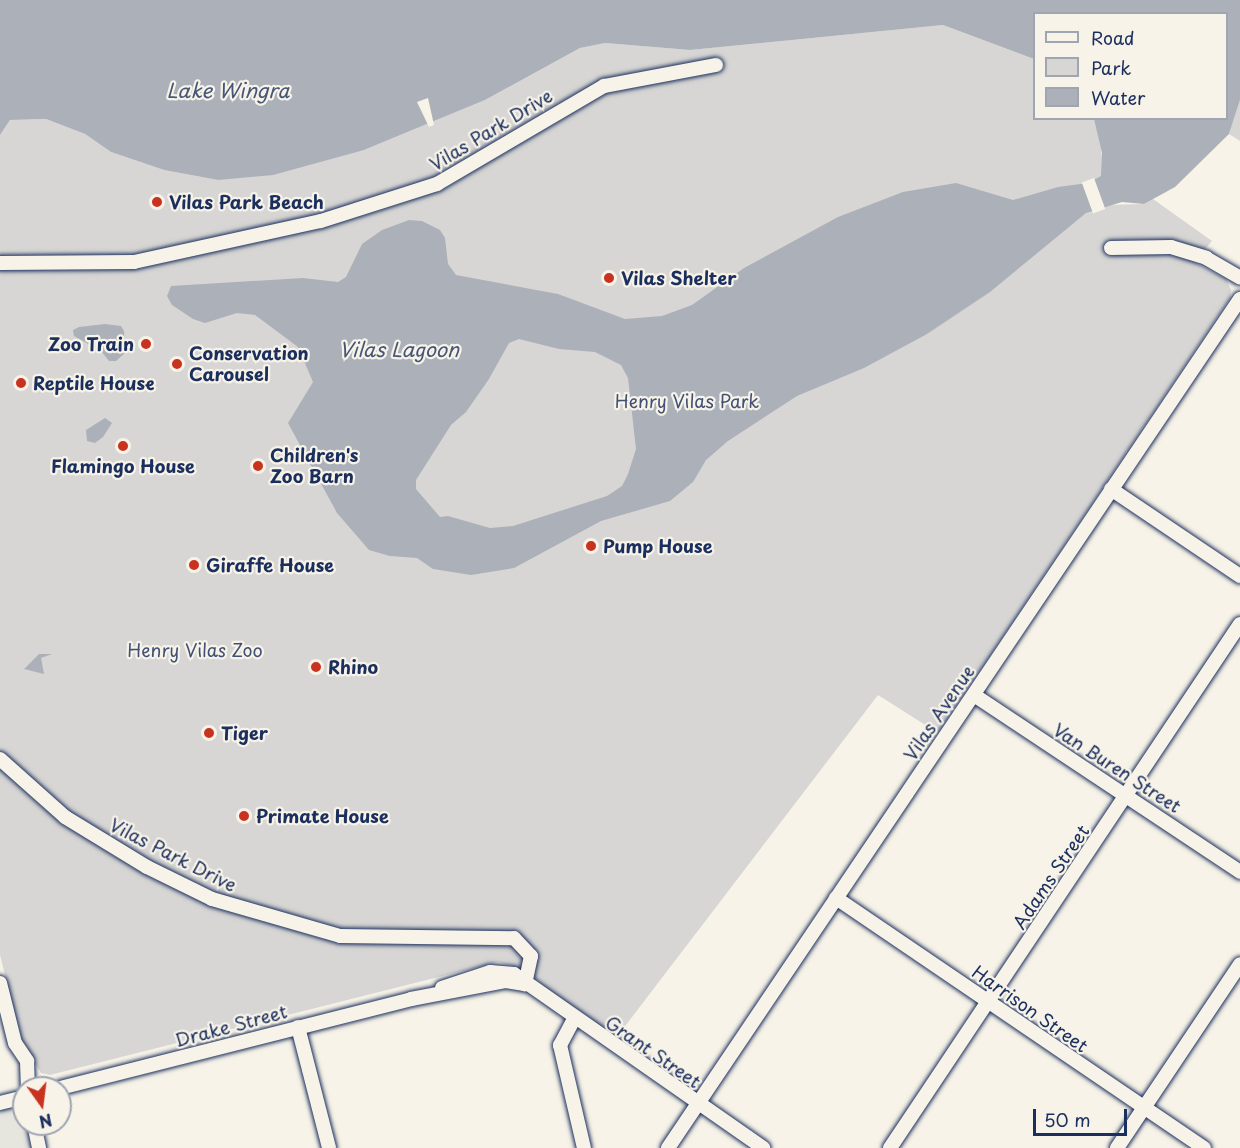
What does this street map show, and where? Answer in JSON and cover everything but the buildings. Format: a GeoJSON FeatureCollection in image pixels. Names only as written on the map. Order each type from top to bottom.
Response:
{"type":"FeatureCollection","features":[{"type":"Feature","properties":{"kind":"street","name":"Vilas Park Drive"},"geometry":{"type":"LineString","coordinates":[[0,263],[134,262],[321,221],[437,184],[604,86],[716,65]]}},
{"type":"Feature","properties":{"kind":"street"},"geometry":{"type":"LineString","coordinates":[[1111,248],[1154,245],[1184,250],[1206,258],[1240,278]]}},
{"type":"Feature","properties":{"kind":"street","name":"Vilas Avenue"},"geometry":{"type":"LineString","coordinates":[[668,1148],[1240,299]]}},
{"type":"Feature","properties":{"kind":"street"},"geometry":{"type":"LineString","coordinates":[[1111,489],[1240,576]]}},
{"type":"Feature","properties":{"kind":"street","name":"Adams Street"},"geometry":{"type":"LineString","coordinates":[[890,1148],[1240,624]]}},
{"type":"Feature","properties":{"kind":"street","name":"Van Buren Street"},"geometry":{"type":"LineString","coordinates":[[974,695],[1240,872]]}},
{"type":"Feature","properties":{"kind":"street","name":"Vilas Park Drive"},"geometry":{"type":"LineString","coordinates":[[0,759],[65,817],[119,851],[212,899],[340,936],[514,938],[531,956],[525,984]]}},
{"type":"Feature","properties":{"kind":"street","name":"Harrison Street"},"geometry":{"type":"LineString","coordinates":[[836,898],[1142,1110],[1203,1148]]}},
{"type":"Feature","properties":{"kind":"street"},"geometry":{"type":"LineString","coordinates":[[1117,1148],[1240,964]]}},
{"type":"Feature","properties":{"kind":"street","name":"Drake Street"},"geometry":{"type":"LineString","coordinates":[[72,1085],[411,999],[510,981],[525,984]]}},
{"type":"Feature","properties":{"kind":"street"},"geometry":{"type":"LineString","coordinates":[[0,983],[15,1043],[27,1061],[28,1076]]}},
{"type":"Feature","properties":{"kind":"street","name":"Grant Street"},"geometry":{"type":"LineString","coordinates":[[525,984],[763,1148]]}},
{"type":"Feature","properties":{"kind":"street"},"geometry":{"type":"LineString","coordinates":[[574,1019],[560,1045],[584,1148]]}},
{"type":"Feature","properties":{"kind":"street"},"geometry":{"type":"LineString","coordinates":[[298,1027],[328,1148]]}},
{"type":"Feature","properties":{"kind":"shaded area"},"geometry":{"type":"Polygon","coordinates":[[[12,1100],[12,1136],[36,1136],[39,1148],[0,1148],[0,1103],[12,1100]]]}},
{"type":"Feature","properties":{"kind":"green space","name":"Henry Vilas Park"},"geometry":{"type":"Polygon","coordinates":[[[943,25],[1033,59],[1033,120],[1094,120],[1099,130],[1107,205],[1144,204],[1153,199],[1212,241],[1194,262],[1226,279],[1231,290],[1230,298],[938,733],[878,695],[616,1038],[559,999],[526,970],[498,962],[50,1075],[41,1073],[21,1040],[0,955],[0,135],[10,120],[46,119],[85,134],[111,152],[164,170],[218,180],[364,150],[485,100],[580,48],[605,43],[690,50],[943,25]]]}},
{"type":"Feature","properties":{"kind":"green space"},"geometry":{"type":"Polygon","coordinates":[[[1240,100],[1240,141],[1229,134],[1240,100]]]}},
{"type":"Feature","properties":{"kind":"water"},"geometry":{"type":"Polygon","coordinates":[[[0,0],[1240,0],[1240,100],[1229,134],[1175,187],[1144,204],[1122,202],[1086,213],[990,292],[927,334],[864,368],[797,396],[728,441],[706,460],[693,482],[670,501],[601,521],[514,568],[471,575],[433,569],[417,558],[390,556],[369,550],[337,513],[288,423],[313,382],[298,347],[255,315],[237,313],[205,323],[193,319],[172,305],[167,296],[171,286],[303,278],[338,282],[346,277],[362,244],[382,230],[409,220],[422,221],[440,230],[445,238],[448,264],[456,275],[558,294],[625,319],[662,316],[692,305],[744,268],[838,217],[903,192],[956,183],[1013,200],[1058,187],[1088,183],[1101,176],[1102,153],[1094,120],[1228,120],[1228,12],[1033,12],[1033,59],[943,25],[690,50],[605,43],[580,48],[485,100],[364,150],[273,175],[218,180],[164,170],[111,152],[85,134],[46,119],[10,120],[0,135],[0,0]],[[519,339],[509,343],[489,379],[466,412],[451,425],[416,480],[416,489],[440,517],[448,516],[490,528],[513,526],[607,496],[622,486],[636,449],[628,378],[621,365],[595,352],[559,349],[519,339]]]}},
{"type":"Feature","properties":{"kind":"water"},"geometry":{"type":"Polygon","coordinates":[[[105,324],[121,326],[124,331],[125,353],[116,361],[109,361],[101,351],[74,336],[73,330],[79,327],[105,324]]]}},
{"type":"Feature","properties":{"kind":"water"},"geometry":{"type":"Polygon","coordinates":[[[105,418],[112,423],[103,437],[95,443],[87,441],[86,430],[105,418]]]}},
{"type":"Feature","properties":{"kind":"water"},"geometry":{"type":"Polygon","coordinates":[[[39,654],[52,654],[41,658],[44,674],[24,669],[39,654]]]}},
{"type":"Feature","properties":{"kind":"pier"},"geometry":{"type":"Polygon","coordinates":[[[428,98],[434,125],[429,127],[417,102],[428,98]]]}},
{"type":"Feature","properties":{"kind":"pier"},"geometry":{"type":"Polygon","coordinates":[[[1094,178],[1105,209],[1093,213],[1082,182],[1094,178]]]}},
{"type":"Feature","properties":{"kind":"place","name":"Vilas Park Beach"},"geometry":{"type":"Point","coordinates":[157,202]}},
{"type":"Feature","properties":{"kind":"place","name":"Vilas Shelter"},"geometry":{"type":"Point","coordinates":[609,278]}},
{"type":"Feature","properties":{"kind":"place","name":"Zoo Train"},"geometry":{"type":"Point","coordinates":[146,344]}},
{"type":"Feature","properties":{"kind":"place","name":"Conservation Carousel"},"geometry":{"type":"Point","coordinates":[177,364]}},
{"type":"Feature","properties":{"kind":"place","name":"Reptile House"},"geometry":{"type":"Point","coordinates":[21,383]}},
{"type":"Feature","properties":{"kind":"place","name":"Flamingo House"},"geometry":{"type":"Point","coordinates":[123,446]}},
{"type":"Feature","properties":{"kind":"place","name":"Children's Zoo Barn"},"geometry":{"type":"Point","coordinates":[258,466]}},
{"type":"Feature","properties":{"kind":"place","name":"Pump House"},"geometry":{"type":"Point","coordinates":[591,546]}},
{"type":"Feature","properties":{"kind":"place","name":"Giraffe House"},"geometry":{"type":"Point","coordinates":[194,565]}},
{"type":"Feature","properties":{"kind":"place","name":"Rhino"},"geometry":{"type":"Point","coordinates":[316,667]}},
{"type":"Feature","properties":{"kind":"place","name":"Tiger"},"geometry":{"type":"Point","coordinates":[209,733]}},
{"type":"Feature","properties":{"kind":"place","name":"Primate House"},"geometry":{"type":"Point","coordinates":[244,816]}},
{"type":"Feature","properties":{"kind":"water label","name":"Lake Wingra"},"geometry":{"type":"Point","coordinates":[228,90]}},
{"type":"Feature","properties":{"kind":"water label","name":"Vilas Lagoon"},"geometry":{"type":"Point","coordinates":[399,349]}},
{"type":"Feature","properties":{"kind":"park label","name":"Henry Vilas Zoo"},"geometry":{"type":"Point","coordinates":[195,650]}}]}
